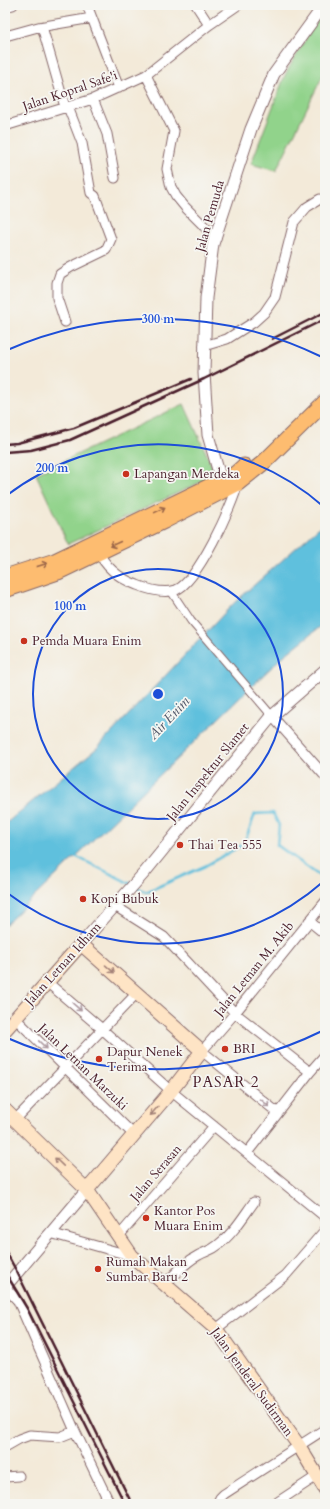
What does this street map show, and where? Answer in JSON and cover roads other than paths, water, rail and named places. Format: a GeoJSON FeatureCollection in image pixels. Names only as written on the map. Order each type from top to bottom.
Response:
{"type":"FeatureCollection","features":[{"type":"Feature","properties":{"kind":"highway"},"geometry":{"type":"LineString","coordinates":[[231,479],[311,401],[325,391]]}},
{"type":"Feature","properties":{"kind":"highway"},"geometry":{"type":"LineString","coordinates":[[5,585],[58,572],[96,547],[164,521],[231,479],[264,463],[325,402]]}},
{"type":"Feature","properties":{"kind":"main road","name":"Jalan Letnan Idham"},"geometry":{"type":"LineString","coordinates":[[5,1030],[81,944]]}},
{"type":"Feature","properties":{"kind":"main road"},"geometry":{"type":"LineString","coordinates":[[81,944],[202,1051],[87,1190]]}},
{"type":"Feature","properties":{"kind":"main road","name":"Jalan Jenderal Sudirman"},"geometry":{"type":"LineString","coordinates":[[5,1110],[87,1190],[132,1256],[216,1329],[299,1446],[325,1489]]}},
{"type":"Feature","properties":{"kind":"street"},"geometry":{"type":"LineString","coordinates":[[5,7],[13,5]]}},
{"type":"Feature","properties":{"kind":"street"},"geometry":{"type":"LineString","coordinates":[[87,5],[119,88]]}},
{"type":"Feature","properties":{"kind":"street"},"geometry":{"type":"LineString","coordinates":[[196,5],[209,25]]}},
{"type":"Feature","properties":{"kind":"street","name":"Jalan Kopral Safe'i"},"geometry":{"type":"LineString","coordinates":[[5,126],[92,99],[146,75],[209,25],[238,5]]}},
{"type":"Feature","properties":{"kind":"street","name":"Jalan Pemuda"},"geometry":{"type":"LineString","coordinates":[[231,479],[208,435],[204,373],[204,346],[206,298],[213,244],[251,129],[274,74],[324,5]]}},
{"type":"Feature","properties":{"kind":"street"},"geometry":{"type":"LineString","coordinates":[[9,35],[40,27],[92,18]]}},
{"type":"Feature","properties":{"kind":"street"},"geometry":{"type":"LineString","coordinates":[[40,27],[45,34],[66,107],[82,143],[91,193],[95,196],[111,239],[106,250],[60,274],[57,283],[57,298],[65,322]]}},
{"type":"Feature","properties":{"kind":"street"},"geometry":{"type":"LineString","coordinates":[[146,75],[174,131],[167,169],[171,187],[184,208],[216,238]]}},
{"type":"Feature","properties":{"kind":"street"},"geometry":{"type":"LineString","coordinates":[[92,99],[107,134],[115,178]]}},
{"type":"Feature","properties":{"kind":"street"},"geometry":{"type":"LineString","coordinates":[[204,346],[227,339],[254,322],[264,313],[275,297],[294,222],[307,207],[320,199]]}},
{"type":"Feature","properties":{"kind":"street"},"geometry":{"type":"LineString","coordinates":[[96,547],[109,569],[126,580],[154,590],[177,590],[186,582],[211,545],[231,479]]}},
{"type":"Feature","properties":{"kind":"street"},"geometry":{"type":"LineString","coordinates":[[171,590],[191,621],[254,697],[325,776]]}},
{"type":"Feature","properties":{"kind":"street","name":"Jalan Inspektur Slamet"},"geometry":{"type":"LineString","coordinates":[[118,902],[145,872],[272,716],[325,670]]}},
{"type":"Feature","properties":{"kind":"street"},"geometry":{"type":"LineString","coordinates":[[118,902],[164,937],[235,1013],[310,1072]]}},
{"type":"Feature","properties":{"kind":"street","name":"Jalan Letnan Idham"},"geometry":{"type":"LineString","coordinates":[[81,944],[118,902]]}},
{"type":"Feature","properties":{"kind":"street","name":"Jalan Letnan M. Akib"},"geometry":{"type":"LineString","coordinates":[[202,1051],[235,1013],[325,902]]}},
{"type":"Feature","properties":{"kind":"street"},"geometry":{"type":"LineString","coordinates":[[309,921],[325,934]]}},
{"type":"Feature","properties":{"kind":"street"},"geometry":{"type":"LineString","coordinates":[[47,982],[102,1029],[170,1091],[325,1217]]}},
{"type":"Feature","properties":{"kind":"street"},"geometry":{"type":"LineString","coordinates":[[15,1120],[137,993]]}},
{"type":"Feature","properties":{"kind":"street","name":"Jalan Letnan Marzuki"},"geometry":{"type":"LineString","coordinates":[[15,1018],[133,1134]]}},
{"type":"Feature","properties":{"kind":"street"},"geometry":{"type":"LineString","coordinates":[[202,1051],[278,1113]]}},
{"type":"Feature","properties":{"kind":"street"},"geometry":{"type":"LineString","coordinates":[[247,1153],[325,1055]]}},
{"type":"Feature","properties":{"kind":"street","name":"Jalan Serasan"},"geometry":{"type":"LineString","coordinates":[[118,1237],[214,1126]]}},
{"type":"Feature","properties":{"kind":"street"},"geometry":{"type":"LineString","coordinates":[[87,1190],[5,1287],[18,1300],[75,1431],[109,1504]]}},
{"type":"Feature","properties":{"kind":"street"},"geometry":{"type":"LineString","coordinates":[[164,1285],[183,1266],[199,1254],[208,1252],[220,1244],[234,1229],[254,1202]]}},
{"type":"Feature","properties":{"kind":"street"},"geometry":{"type":"LineString","coordinates":[[216,1329],[286,1275],[325,1230]]}},
{"type":"Feature","properties":{"kind":"street"},"geometry":{"type":"LineString","coordinates":[[50,1234],[132,1256]]}},
{"type":"Feature","properties":{"kind":"street"},"geometry":{"type":"LineString","coordinates":[[217,1504],[224,1494],[325,1429]]}},
{"type":"Feature","properties":{"kind":"street"},"geometry":{"type":"LineString","coordinates":[[5,1447],[30,1435],[60,1437],[75,1431]]}},
{"type":"Feature","properties":{"kind":"street"},"geometry":{"type":"LineString","coordinates":[[5,1477],[19,1476]]}},
{"type":"Feature","properties":{"kind":"street"},"geometry":{"type":"LineString","coordinates":[[276,1503],[317,1476]]}},
{"type":"Feature","properties":{"kind":"water","name":"Air Enim"},"geometry":{"type":"Polygon","coordinates":[[[325,522],[325,623],[281,658],[5,925],[5,824],[97,748],[234,603],[325,522]]]}},
{"type":"Feature","properties":{"kind":"waterway"},"geometry":{"type":"LineString","coordinates":[[135,886],[146,892],[205,866],[244,844],[255,814],[273,813],[279,825],[277,845],[325,880]]}},
{"type":"Feature","properties":{"kind":"waterway"},"geometry":{"type":"LineString","coordinates":[[73,855],[131,884]]}},
{"type":"Feature","properties":{"kind":"railway"},"geometry":{"type":"LineString","coordinates":[[272,339],[325,312]]}},
{"type":"Feature","properties":{"kind":"railway"},"geometry":{"type":"LineString","coordinates":[[5,452],[31,450],[70,440],[204,379],[325,319]]}},
{"type":"Feature","properties":{"kind":"railway"},"geometry":{"type":"LineString","coordinates":[[5,444],[17,443],[74,428],[191,379]]}},
{"type":"Feature","properties":{"kind":"railway"},"geometry":{"type":"LineString","coordinates":[[5,1250],[132,1504]]}},
{"type":"Feature","properties":{"kind":"railway"},"geometry":{"type":"LineString","coordinates":[[5,1272],[28,1310],[125,1504]]}},
{"type":"Feature","properties":{"kind":"place","name":"Lapangan Merdeka"},"geometry":{"type":"Point","coordinates":[126,474]}},
{"type":"Feature","properties":{"kind":"place","name":"Pemda Muara Enim"},"geometry":{"type":"Point","coordinates":[24,641]}},
{"type":"Feature","properties":{"kind":"place","name":"Thai Tea 555"},"geometry":{"type":"Point","coordinates":[180,845]}},
{"type":"Feature","properties":{"kind":"place","name":"Kopi Bubuk"},"geometry":{"type":"Point","coordinates":[83,899]}},
{"type":"Feature","properties":{"kind":"place","name":"BRI"},"geometry":{"type":"Point","coordinates":[225,1049]}},
{"type":"Feature","properties":{"kind":"place","name":"Dapur Nenek Terima"},"geometry":{"type":"Point","coordinates":[99,1059]}},
{"type":"Feature","properties":{"kind":"place","name":"Kantor Pos Muara Enim"},"geometry":{"type":"Point","coordinates":[146,1218]}},
{"type":"Feature","properties":{"kind":"place","name":"Rumah Makan Sumbar Baru 2"},"geometry":{"type":"Point","coordinates":[98,1269]}},
{"type":"Feature","properties":{"kind":"district","name":"PASAR 2"},"geometry":{"type":"Point","coordinates":[226,1082]}}]}
